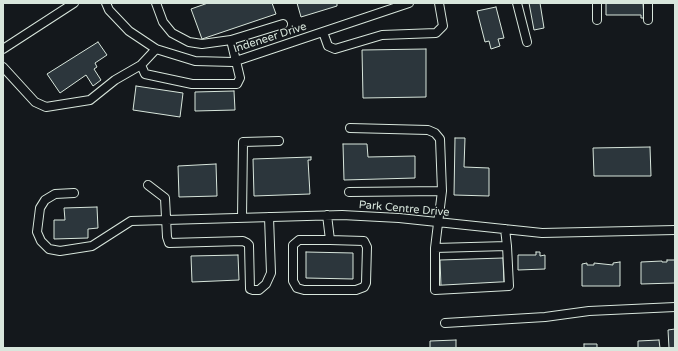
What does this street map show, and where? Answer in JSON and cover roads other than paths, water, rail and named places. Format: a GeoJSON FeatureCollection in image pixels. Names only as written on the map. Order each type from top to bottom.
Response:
{"type":"FeatureCollection","features":[{"type":"Feature","properties":{"kind":"street"},"geometry":{"type":"LineString","coordinates":[[3,49],[74,3]]}},
{"type":"Feature","properties":{"kind":"street","name":"Indeneer Drive"},"geometry":{"type":"LineString","coordinates":[[106,3],[109,10],[129,31],[156,48],[196,61],[236,61],[409,3]]}},
{"type":"Feature","properties":{"kind":"street"},"geometry":{"type":"LineString","coordinates":[[156,3],[163,22],[172,33],[189,42],[202,44],[231,40],[282,24]]}},
{"type":"Feature","properties":{"kind":"street"},"geometry":{"type":"LineString","coordinates":[[322,32],[328,46],[335,49],[382,35],[436,33],[443,26],[439,3]]}},
{"type":"Feature","properties":{"kind":"street"},"geometry":{"type":"LineString","coordinates":[[517,3],[527,42]]}},
{"type":"Feature","properties":{"kind":"street"},"geometry":{"type":"LineString","coordinates":[[597,3],[597,20]]}},
{"type":"Feature","properties":{"kind":"street"},"geometry":{"type":"LineString","coordinates":[[648,3],[648,20]]}},
{"type":"Feature","properties":{"kind":"street"},"geometry":{"type":"LineString","coordinates":[[141,65],[145,74],[192,84],[237,84],[240,78],[231,40]]}},
{"type":"Feature","properties":{"kind":"street"},"geometry":{"type":"LineString","coordinates":[[3,67],[35,102],[46,107],[90,100],[115,80],[141,65],[156,48]]}},
{"type":"Feature","properties":{"kind":"street"},"geometry":{"type":"LineString","coordinates":[[350,128],[428,130],[435,133],[440,139],[442,191],[435,248],[436,290],[509,286],[505,229]]}},
{"type":"Feature","properties":{"kind":"street"},"geometry":{"type":"LineString","coordinates":[[242,218],[243,142],[279,141]]}},
{"type":"Feature","properties":{"kind":"street"},"geometry":{"type":"LineString","coordinates":[[148,185],[165,198],[167,240],[171,244],[243,241],[247,243],[249,246],[250,289],[253,290],[259,290],[266,284],[271,274],[269,217]]}},
{"type":"Feature","properties":{"kind":"street"},"geometry":{"type":"LineString","coordinates":[[348,192],[442,191]]}},
{"type":"Feature","properties":{"kind":"street","name":"Park Centre Drive"},"geometry":{"type":"LineString","coordinates":[[74,193],[55,194],[45,200],[40,208],[37,232],[41,241],[50,249],[60,251],[92,246],[131,221],[327,215],[399,218],[542,233],[675,230]]}},
{"type":"Feature","properties":{"kind":"street"},"geometry":{"type":"LineString","coordinates":[[327,215],[330,240]]}},
{"type":"Feature","properties":{"kind":"street"},"geometry":{"type":"LineString","coordinates":[[299,240],[330,240],[364,241],[367,247],[366,283],[364,287],[356,290],[312,290],[297,288],[293,281],[293,245],[299,240]]}},
{"type":"Feature","properties":{"kind":"street"},"geometry":{"type":"LineString","coordinates":[[435,248],[507,246]]}},
{"type":"Feature","properties":{"kind":"street"},"geometry":{"type":"LineString","coordinates":[[444,323],[545,317],[588,311],[675,307]]}}]}
